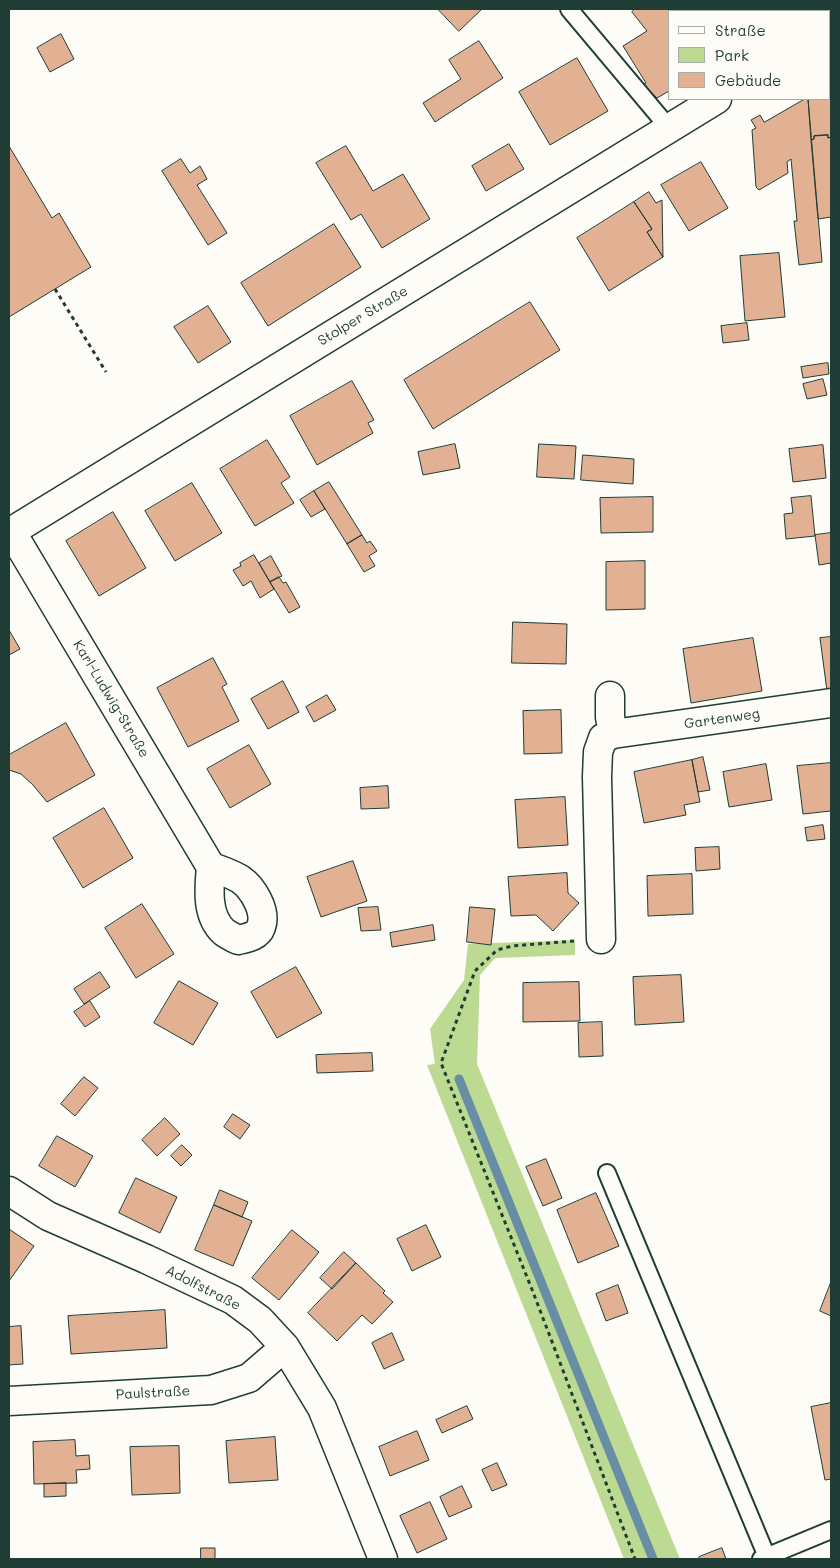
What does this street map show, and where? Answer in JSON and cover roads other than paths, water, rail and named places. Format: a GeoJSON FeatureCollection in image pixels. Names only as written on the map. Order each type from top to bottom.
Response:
{"type":"FeatureCollection","features":[{"type":"Feature","properties":{"kind":"street","name":"Stolper Straße"},"geometry":{"type":"LineString","coordinates":[[10,532],[714,100]]}},
{"type":"Feature","properties":{"kind":"street","name":"Karl-Ludwig-Straße"},"geometry":{"type":"LineString","coordinates":[[10,532],[211,867]]}},
{"type":"Feature","properties":{"kind":"street"},"geometry":{"type":"LineString","coordinates":[[601,939],[598,752],[603,738],[613,734],[610,717],[610,696]]}},
{"type":"Feature","properties":{"kind":"street","name":"Gartenweg"},"geometry":{"type":"LineString","coordinates":[[613,734],[831,703]]}},
{"type":"Feature","properties":{"kind":"street","name":"Adolfstraße"},"geometry":{"type":"LineString","coordinates":[[9,1191],[48,1216],[233,1300],[260,1320],[285,1347],[322,1408],[383,1559]]}},
{"type":"Feature","properties":{"kind":"street","name":"Paulstraße"},"geometry":{"type":"LineString","coordinates":[[9,1401],[211,1390],[249,1378],[285,1347]]}},
{"type":"Feature","properties":{"kind":"lane"},"geometry":{"type":"LineString","coordinates":[[569,9],[669,128]]}},
{"type":"Feature","properties":{"kind":"lane"},"geometry":{"type":"LineString","coordinates":[[607,1173],[764,1558],[831,1530]]}},
{"type":"Feature","properties":{"kind":"waterway"},"geometry":{"type":"LineString","coordinates":[[459,1079],[653,1559]]}}]}
